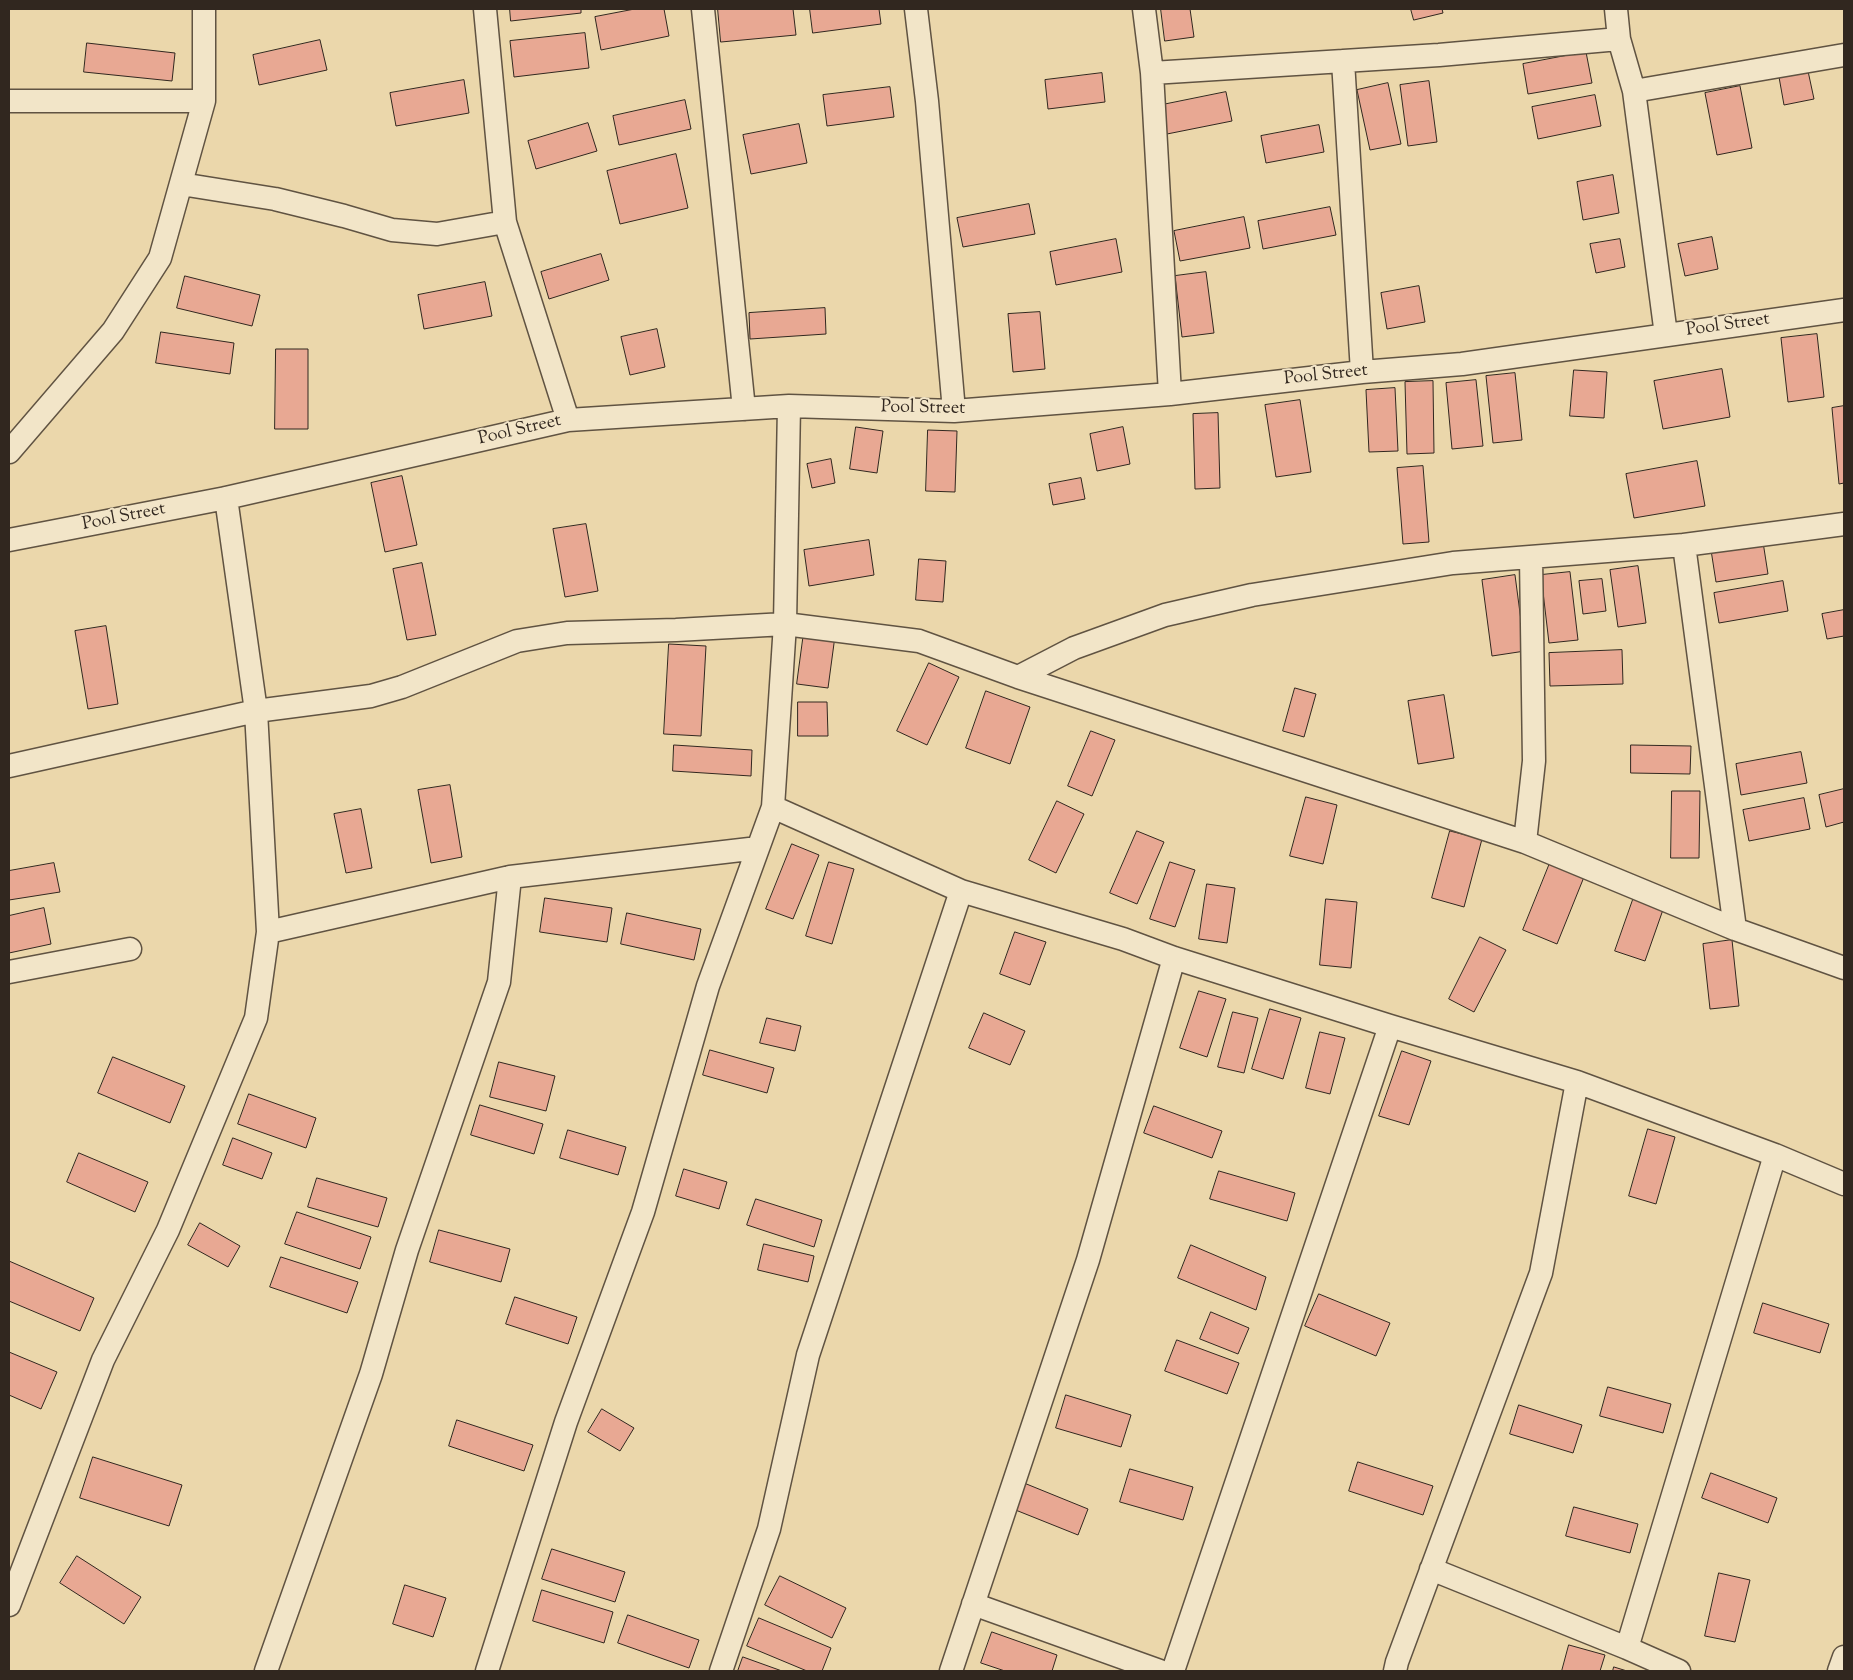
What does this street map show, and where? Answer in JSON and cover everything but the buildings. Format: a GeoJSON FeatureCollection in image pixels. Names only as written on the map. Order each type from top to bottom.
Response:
{"type":"FeatureCollection","features":[{"type":"Feature","properties":{"kind":"street"},"geometry":{"type":"LineString","coordinates":[[9,452],[113,331],[160,258],[204,101],[204,9]]}},
{"type":"Feature","properties":{"kind":"street"},"geometry":{"type":"LineString","coordinates":[[485,9],[505,222],[568,420]]}},
{"type":"Feature","properties":{"kind":"street"},"geometry":{"type":"LineString","coordinates":[[703,9],[744,409]]}},
{"type":"Feature","properties":{"kind":"street"},"geometry":{"type":"LineString","coordinates":[[916,9],[928,101],[954,411]]}},
{"type":"Feature","properties":{"kind":"street"},"geometry":{"type":"LineString","coordinates":[[1144,9],[1152,73],[1170,394]]}},
{"type":"Feature","properties":{"kind":"street"},"geometry":{"type":"LineString","coordinates":[[1616,9],[1619,39],[1634,91],[1666,335]]}},
{"type":"Feature","properties":{"kind":"street"},"geometry":{"type":"LineString","coordinates":[[1152,73],[1439,55],[1619,39]]}},
{"type":"Feature","properties":{"kind":"street"},"geometry":{"type":"LineString","coordinates":[[1634,91],[1844,55]]}},
{"type":"Feature","properties":{"kind":"street"},"geometry":{"type":"LineString","coordinates":[[1343,61],[1362,372]]}},
{"type":"Feature","properties":{"kind":"street"},"geometry":{"type":"LineString","coordinates":[[9,101],[204,101]]}},
{"type":"Feature","properties":{"kind":"street"},"geometry":{"type":"LineString","coordinates":[[181,184],[275,199],[392,230],[437,234],[505,222]]}},
{"type":"Feature","properties":{"kind":"street","name":"Pool Street"},"geometry":{"type":"LineString","coordinates":[[9,540],[226,498],[568,420],[789,406],[954,411],[1170,394],[1362,372],[1462,364],[1844,310]]}},
{"type":"Feature","properties":{"kind":"street"},"geometry":{"type":"LineString","coordinates":[[488,1671],[566,1422],[642,1212],[708,986],[773,807],[785,624],[789,406]]}},
{"type":"Feature","properties":{"kind":"street"},"geometry":{"type":"LineString","coordinates":[[9,1605],[103,1360],[168,1230],[256,1018],[268,932],[256,711],[226,498]]}},
{"type":"Feature","properties":{"kind":"street"},"geometry":{"type":"LineString","coordinates":[[1018,677],[1074,648],[1165,615],[1242,597],[1453,563],[1684,545],[1844,524]]}},
{"type":"Feature","properties":{"kind":"street"},"geometry":{"type":"LineString","coordinates":[[1684,545],[1735,929]]}},
{"type":"Feature","properties":{"kind":"street"},"geometry":{"type":"LineString","coordinates":[[1525,842],[1534,761],[1531,557]]}},
{"type":"Feature","properties":{"kind":"street"},"geometry":{"type":"LineString","coordinates":[[9,766],[256,711],[371,696],[402,688],[517,642],[567,633],[785,624],[919,642],[1018,677],[1525,842],[1735,929],[1844,968]]}},
{"type":"Feature","properties":{"kind":"street"},"geometry":{"type":"LineString","coordinates":[[773,807],[961,891],[1123,940],[1390,1026],[1577,1082],[1775,1155],[1844,1184]]}},
{"type":"Feature","properties":{"kind":"street"},"geometry":{"type":"LineString","coordinates":[[268,932],[510,877],[758,848]]}},
{"type":"Feature","properties":{"kind":"street"},"geometry":{"type":"LineString","coordinates":[[266,1671],[371,1374],[407,1250],[499,982],[510,877]]}},
{"type":"Feature","properties":{"kind":"street"},"geometry":{"type":"LineString","coordinates":[[721,1671],[769,1528],[808,1355],[961,891]]}},
{"type":"Feature","properties":{"kind":"street"},"geometry":{"type":"LineString","coordinates":[[9,972],[130,949]]}},
{"type":"Feature","properties":{"kind":"street"},"geometry":{"type":"LineString","coordinates":[[951,1671],[1088,1260],[1174,958]]}},
{"type":"Feature","properties":{"kind":"street"},"geometry":{"type":"LineString","coordinates":[[1173,1671],[1390,1026]]}},
{"type":"Feature","properties":{"kind":"street"},"geometry":{"type":"LineString","coordinates":[[1395,1671],[1541,1273],[1577,1082]]}},
{"type":"Feature","properties":{"kind":"street"},"geometry":{"type":"LineString","coordinates":[[1628,1648],[1775,1155]]}},
{"type":"Feature","properties":{"kind":"street"},"geometry":{"type":"LineString","coordinates":[[1431,1569],[1628,1648],[1679,1671]]}},
{"type":"Feature","properties":{"kind":"street"},"geometry":{"type":"LineString","coordinates":[[972,1604],[1160,1671]]}},
{"type":"Feature","properties":{"kind":"street"},"geometry":{"type":"LineString","coordinates":[[1839,1671],[1844,1657]]}}]}
